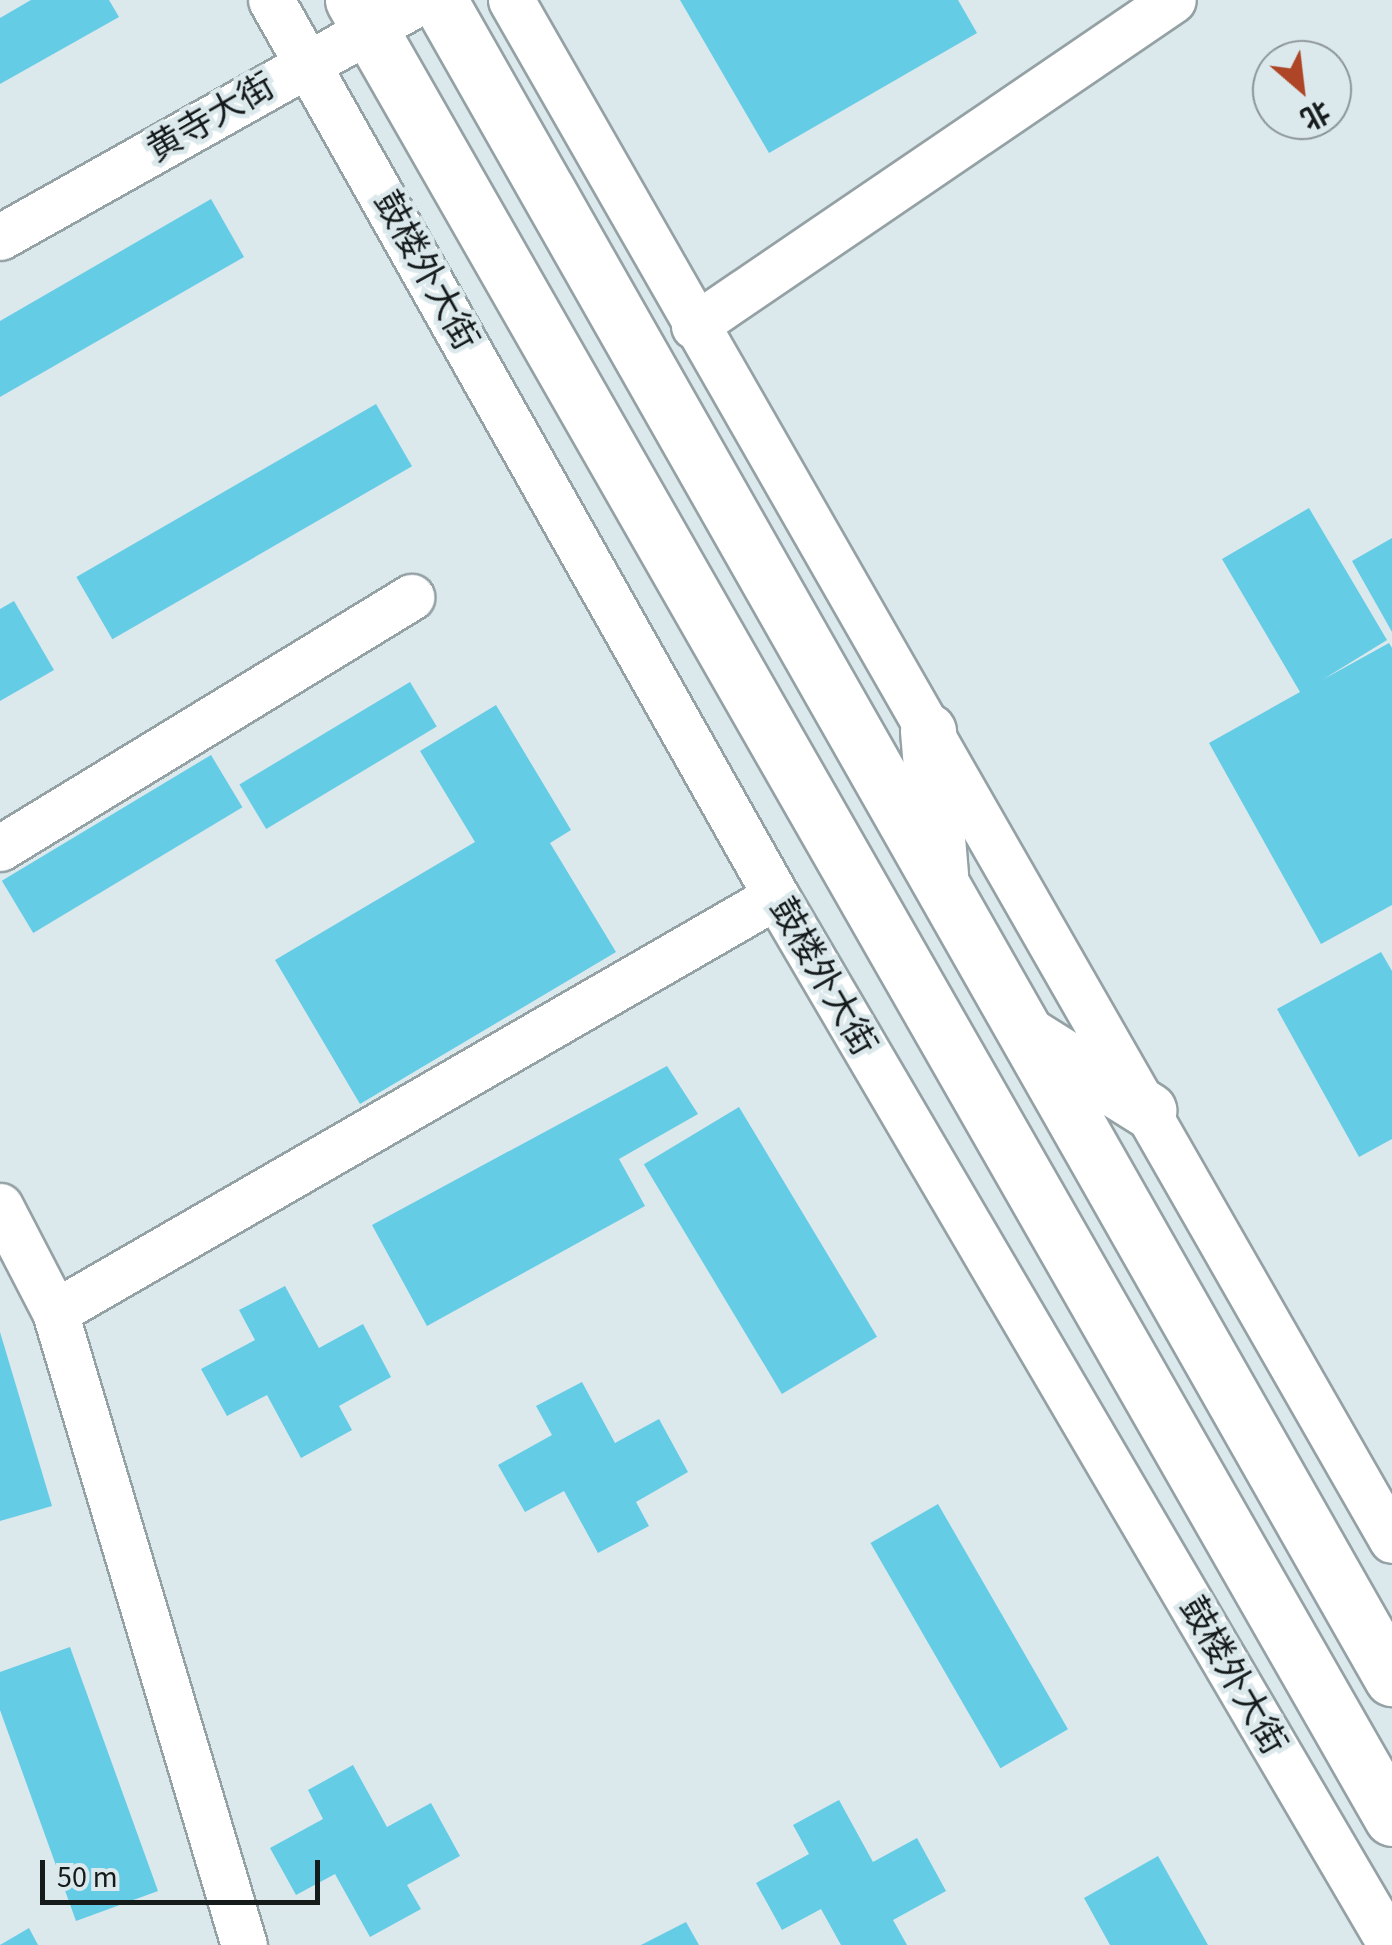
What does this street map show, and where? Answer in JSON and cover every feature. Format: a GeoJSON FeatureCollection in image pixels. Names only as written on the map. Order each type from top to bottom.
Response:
{"type":"FeatureCollection","features":[{"type":"Feature","properties":{"kind":"main road"},"geometry":{"type":"LineString","coordinates":[[439,0],[942,892],[1392,1678]]}},
{"type":"Feature","properties":{"kind":"main road","name":"鼓楼外大街"},"geometry":{"type":"LineString","coordinates":[[362,14],[1392,1818]]}},
{"type":"Feature","properties":{"kind":"main road"},"geometry":{"type":"LineString","coordinates":[[928,731],[942,892]]}},
{"type":"Feature","properties":{"kind":"main road"},"geometry":{"type":"LineString","coordinates":[[1023,1033],[1148,1110]]}},
{"type":"Feature","properties":{"kind":"street","name":"鼓楼外大街"},"geometry":{"type":"LineString","coordinates":[[271,0],[776,896],[1391,1945]]}},
{"type":"Feature","properties":{"kind":"street","name":"黄寺大街"},"geometry":{"type":"LineString","coordinates":[[0,237],[309,62],[362,14],[422,0]]}},
{"type":"Feature","properties":{"kind":"street"},"geometry":{"type":"LineString","coordinates":[[512,0],[694,326],[1392,1540]]}},
{"type":"Feature","properties":{"kind":"street"},"geometry":{"type":"LineString","coordinates":[[694,326],[1173,0]]}},
{"type":"Feature","properties":{"kind":"street"},"geometry":{"type":"LineString","coordinates":[[0,848],[412,597]]}},
{"type":"Feature","properties":{"kind":"street"},"geometry":{"type":"LineString","coordinates":[[55,1312],[776,896]]}},
{"type":"Feature","properties":{"kind":"street"},"geometry":{"type":"LineString","coordinates":[[0,1206],[55,1312],[244,1945]]}},
{"type":"Feature","properties":{"kind":"building"},"geometry":{"type":"Polygon","coordinates":[[[31,0],[109,0],[119,17],[0,84],[0,18],[31,0]]]}},
{"type":"Feature","properties":{"kind":"building"},"geometry":{"type":"Polygon","coordinates":[[[680,0],[958,0],[977,33],[769,153],[680,0]]]}},
{"type":"Feature","properties":{"kind":"building"},"geometry":{"type":"Polygon","coordinates":[[[211,199],[244,257],[0,397],[0,321],[211,199]]]}},
{"type":"Feature","properties":{"kind":"building"},"geometry":{"type":"Polygon","coordinates":[[[376,404],[412,466],[112,639],[76,577],[376,404]]]}},
{"type":"Feature","properties":{"kind":"building"},"geometry":{"type":"Polygon","coordinates":[[[1309,508],[1387,640],[1322,680],[1389,643],[1392,648],[1392,905],[1321,944],[1209,743],[1300,692],[1222,559],[1309,508]]]}},
{"type":"Feature","properties":{"kind":"building"},"geometry":{"type":"Polygon","coordinates":[[[1392,538],[1392,632],[1352,561],[1392,538]]]}},
{"type":"Feature","properties":{"kind":"building"},"geometry":{"type":"Polygon","coordinates":[[[14,601],[54,670],[0,701],[0,609],[14,601]]]}},
{"type":"Feature","properties":{"kind":"building"},"geometry":{"type":"Polygon","coordinates":[[[410,682],[437,727],[266,829],[239,784],[410,682]]]}},
{"type":"Feature","properties":{"kind":"building"},"geometry":{"type":"Polygon","coordinates":[[[496,705],[571,830],[550,843],[616,952],[360,1104],[275,960],[475,842],[420,751],[496,705]]]}},
{"type":"Feature","properties":{"kind":"building"},"geometry":{"type":"Polygon","coordinates":[[[211,755],[242,807],[33,933],[2,881],[211,755]]]}},
{"type":"Feature","properties":{"kind":"building"},"geometry":{"type":"Polygon","coordinates":[[[1381,952],[1392,971],[1392,1139],[1359,1157],[1277,1009],[1381,952]]]}},
{"type":"Feature","properties":{"kind":"building"},"geometry":{"type":"Polygon","coordinates":[[[667,1066],[698,1114],[619,1159],[645,1206],[427,1326],[372,1225],[667,1066]]]}},
{"type":"Feature","properties":{"kind":"building"},"geometry":{"type":"Polygon","coordinates":[[[739,1107],[877,1337],[782,1394],[644,1164],[739,1107]]]}},
{"type":"Feature","properties":{"kind":"building"},"geometry":{"type":"Polygon","coordinates":[[[285,1286],[319,1348],[363,1324],[391,1377],[339,1406],[352,1430],[301,1458],[267,1395],[227,1416],[201,1369],[255,1340],[239,1310],[285,1286]]]}},
{"type":"Feature","properties":{"kind":"building"},"geometry":{"type":"Polygon","coordinates":[[[0,1332],[52,1506],[0,1521],[0,1332]]]}},
{"type":"Feature","properties":{"kind":"building"},"geometry":{"type":"Polygon","coordinates":[[[582,1382],[615,1443],[659,1419],[688,1472],[636,1502],[649,1526],[598,1553],[564,1491],[525,1512],[498,1465],[552,1435],[536,1406],[582,1382]]]}},
{"type":"Feature","properties":{"kind":"building"},"geometry":{"type":"Polygon","coordinates":[[[938,1504],[1068,1729],[1000,1768],[870,1543],[938,1504]]]}},
{"type":"Feature","properties":{"kind":"building"},"geometry":{"type":"Polygon","coordinates":[[[70,1647],[158,1891],[76,1921],[0,1710],[0,1672],[70,1647]]]}},
{"type":"Feature","properties":{"kind":"building"},"geometry":{"type":"Polygon","coordinates":[[[353,1765],[387,1827],[431,1803],[460,1856],[407,1885],[421,1909],[370,1937],[335,1874],[296,1895],[270,1848],[323,1819],[308,1790],[353,1765]]]}},
{"type":"Feature","properties":{"kind":"building"},"geometry":{"type":"Polygon","coordinates":[[[839,1800],[873,1862],[917,1838],[946,1891],[893,1920],[907,1945],[841,1945],[821,1909],[782,1930],[756,1883],[809,1854],[793,1825],[839,1800]]]}},
{"type":"Feature","properties":{"kind":"building"},"geometry":{"type":"Polygon","coordinates":[[[1158,1856],[1208,1945],[1110,1945],[1084,1898],[1158,1856]]]}},
{"type":"Feature","properties":{"kind":"building"},"geometry":{"type":"Polygon","coordinates":[[[686,1922],[699,1945],[641,1945],[686,1922]]]}},
{"type":"Feature","properties":{"kind":"building"},"geometry":{"type":"Polygon","coordinates":[[[29,1928],[38,1945],[0,1945],[29,1928]]]}}]}
